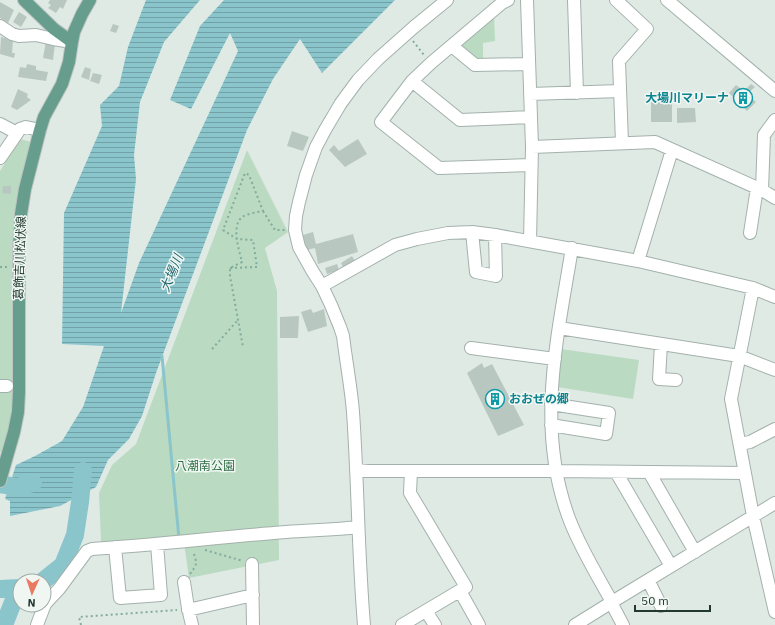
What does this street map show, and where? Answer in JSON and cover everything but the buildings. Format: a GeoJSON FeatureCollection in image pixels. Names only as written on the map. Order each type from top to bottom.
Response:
{"type":"FeatureCollection","features":[{"type":"Feature","properties":{"kind":"main road","name":"葛飾吉川松伏線"},"geometry":{"type":"LineString","coordinates":[[0,481],[10,448],[18,412],[19,247],[21,214],[25,189],[44,118],[62,84],[70,62],[74,32],[90,0]]}},
{"type":"Feature","properties":{"kind":"main road"},"geometry":{"type":"LineString","coordinates":[[27,1],[54,29],[72,42]]}},
{"type":"Feature","properties":{"kind":"street"},"geometry":{"type":"LineString","coordinates":[[364,625],[352,410],[343,336],[322,286],[299,247],[295,230],[296,216],[298,202],[316,147],[341,103],[358,80],[378,59],[407,32],[447,0]]}},
{"type":"Feature","properties":{"kind":"street"},"geometry":{"type":"LineString","coordinates":[[508,0],[502,2],[412,81],[381,122],[439,168],[531,165]]}},
{"type":"Feature","properties":{"kind":"street"},"geometry":{"type":"LineString","coordinates":[[527,0],[532,147],[530,241]]}},
{"type":"Feature","properties":{"kind":"street"},"geometry":{"type":"LineString","coordinates":[[574,0],[577,93]]}},
{"type":"Feature","properties":{"kind":"street"},"geometry":{"type":"LineString","coordinates":[[616,0],[648,29],[619,62],[622,143]]}},
{"type":"Feature","properties":{"kind":"street"},"geometry":{"type":"LineString","coordinates":[[667,0],[775,91]]}},
{"type":"Feature","properties":{"kind":"street"},"geometry":{"type":"LineString","coordinates":[[0,26],[12,34],[19,36],[36,35],[72,42]]}},
{"type":"Feature","properties":{"kind":"street"},"geometry":{"type":"LineString","coordinates":[[452,46],[475,65],[529,64]]}},
{"type":"Feature","properties":{"kind":"street"},"geometry":{"type":"LineString","coordinates":[[412,81],[460,120],[531,117]]}},
{"type":"Feature","properties":{"kind":"street"},"geometry":{"type":"LineString","coordinates":[[530,94],[620,91]]}},
{"type":"Feature","properties":{"kind":"street"},"geometry":{"type":"LineString","coordinates":[[750,233],[759,189],[764,135],[775,120]]}},
{"type":"Feature","properties":{"kind":"street"},"geometry":{"type":"LineString","coordinates":[[0,124],[17,133]]}},
{"type":"Feature","properties":{"kind":"street"},"geometry":{"type":"LineString","coordinates":[[0,158],[20,129],[26,127],[40,130]]}},
{"type":"Feature","properties":{"kind":"street"},"geometry":{"type":"LineString","coordinates":[[532,147],[655,142],[759,189],[775,198]]}},
{"type":"Feature","properties":{"kind":"street"},"geometry":{"type":"LineString","coordinates":[[638,261],[672,150]]}},
{"type":"Feature","properties":{"kind":"street"},"geometry":{"type":"LineString","coordinates":[[322,286],[395,245],[435,235],[472,232],[572,248],[638,261],[753,288],[775,297]]}},
{"type":"Feature","properties":{"kind":"street"},"geometry":{"type":"LineString","coordinates":[[472,232],[476,272],[496,276],[495,235]]}},
{"type":"Feature","properties":{"kind":"street"},"geometry":{"type":"LineString","coordinates":[[572,248],[552,375],[552,454],[569,520],[579,543],[624,625]]}},
{"type":"Feature","properties":{"kind":"street"},"geometry":{"type":"LineString","coordinates":[[753,288],[731,399],[753,516],[772,582],[775,609]]}},
{"type":"Feature","properties":{"kind":"street"},"geometry":{"type":"LineString","coordinates":[[559,328],[739,356],[775,370]]}},
{"type":"Feature","properties":{"kind":"street"},"geometry":{"type":"LineString","coordinates":[[661,344],[659,379],[676,380]]}},
{"type":"Feature","properties":{"kind":"street"},"geometry":{"type":"LineString","coordinates":[[471,348],[555,359]]}},
{"type":"Feature","properties":{"kind":"street"},"geometry":{"type":"LineString","coordinates":[[551,404],[609,413],[606,434],[551,425]]}},
{"type":"Feature","properties":{"kind":"street"},"geometry":{"type":"LineString","coordinates":[[740,444],[750,442],[775,429]]}},
{"type":"Feature","properties":{"kind":"street"},"geometry":{"type":"LineString","coordinates":[[356,470],[745,473]]}},
{"type":"Feature","properties":{"kind":"street"},"geometry":{"type":"LineString","coordinates":[[402,625],[466,587],[410,493],[411,471]]}},
{"type":"Feature","properties":{"kind":"street"},"geometry":{"type":"LineString","coordinates":[[616,472],[671,566]]}},
{"type":"Feature","properties":{"kind":"street"},"geometry":{"type":"LineString","coordinates":[[649,472],[695,552]]}},
{"type":"Feature","properties":{"kind":"street"},"geometry":{"type":"LineString","coordinates":[[575,625],[775,504]]}},
{"type":"Feature","properties":{"kind":"street"},"geometry":{"type":"LineString","coordinates":[[37,625],[45,604],[59,589],[87,551],[92,549],[358,527]]}},
{"type":"Feature","properties":{"kind":"street"},"geometry":{"type":"LineString","coordinates":[[115,547],[120,598],[161,595],[157,544]]}},
{"type":"Feature","properties":{"kind":"street"},"geometry":{"type":"LineString","coordinates":[[252,564],[254,625]]}},
{"type":"Feature","properties":{"kind":"street"},"geometry":{"type":"LineString","coordinates":[[648,580],[661,606]]}},
{"type":"Feature","properties":{"kind":"street"},"geometry":{"type":"LineString","coordinates":[[184,582],[192,625]]}},
{"type":"Feature","properties":{"kind":"street"},"geometry":{"type":"LineString","coordinates":[[460,591],[479,625]]}},
{"type":"Feature","properties":{"kind":"street"},"geometry":{"type":"LineString","coordinates":[[188,609],[253,595]]}},
{"type":"Feature","properties":{"kind":"street"},"geometry":{"type":"LineString","coordinates":[[426,610],[435,625]]}},
{"type":"Feature","properties":{"kind":"path"},"geometry":{"type":"LineString","coordinates":[[407,32],[431,63]]}},
{"type":"Feature","properties":{"kind":"path"},"geometry":{"type":"LineString","coordinates":[[230,268],[257,267],[254,240],[237,239],[223,230],[245,173],[249,175],[263,211],[275,230],[295,230]]}},
{"type":"Feature","properties":{"kind":"path"},"geometry":{"type":"LineString","coordinates":[[230,268],[242,262],[237,239],[238,223],[243,216],[263,211]]}},
{"type":"Feature","properties":{"kind":"path"},"geometry":{"type":"LineString","coordinates":[[0,267],[9,267]]}},
{"type":"Feature","properties":{"kind":"path"},"geometry":{"type":"LineString","coordinates":[[230,268],[230,276],[243,347]]}},
{"type":"Feature","properties":{"kind":"path"},"geometry":{"type":"LineString","coordinates":[[212,349],[238,320]]}},
{"type":"Feature","properties":{"kind":"path"},"geometry":{"type":"LineString","coordinates":[[181,542],[192,546],[196,563],[196,566],[184,582]]}},
{"type":"Feature","properties":{"kind":"path"},"geometry":{"type":"LineString","coordinates":[[199,549],[252,564]]}},
{"type":"Feature","properties":{"kind":"path"},"geometry":{"type":"LineString","coordinates":[[80,625],[79,617],[188,609]]}},
{"type":"Feature","properties":{"kind":"green space"},"geometry":{"type":"Polygon","coordinates":[[[494,15],[495,41],[483,43],[483,63],[478,63],[461,48],[462,43],[494,15]]]}},
{"type":"Feature","properties":{"kind":"green space"},"geometry":{"type":"Polygon","coordinates":[[[20,139],[31,142],[20,192],[16,401],[5,451],[0,452],[0,171],[20,139]]]}},
{"type":"Feature","properties":{"kind":"green space","name":"八潮南公園"},"geometry":{"type":"Polygon","coordinates":[[[247,150],[288,232],[265,248],[277,291],[279,560],[189,578],[183,536],[101,542],[99,493],[112,465],[136,444],[247,150]]]}},
{"type":"Feature","properties":{"kind":"green space"},"geometry":{"type":"Polygon","coordinates":[[[561,349],[639,360],[633,399],[557,387],[561,349]]]}},
{"type":"Feature","properties":{"kind":"water"},"geometry":{"type":"Polygon","coordinates":[[[146,0],[200,0],[164,42],[140,102],[134,155],[136,179],[121,313],[139,263],[238,51],[230,33],[191,109],[170,100],[200,26],[224,0],[395,0],[322,73],[300,39],[273,79],[247,130],[156,373],[142,416],[129,439],[108,460],[96,487],[60,506],[10,516],[10,501],[5,499],[16,465],[62,441],[83,407],[104,346],[62,344],[64,213],[102,126],[100,105],[119,86],[128,47],[146,0]]]}},
{"type":"Feature","properties":{"kind":"waterway"},"geometry":{"type":"LineString","coordinates":[[162,356],[179,539]]}},
{"type":"Feature","properties":{"kind":"waterway"},"geometry":{"type":"LineString","coordinates":[[52,574],[63,565],[75,535],[83,471]]}},
{"type":"Feature","properties":{"kind":"waterway","name":"大場川"},"geometry":{"type":"LineString","coordinates":[[0,484],[17,487],[33,483]]}},
{"type":"Feature","properties":{"kind":"waterway"},"geometry":{"type":"LineString","coordinates":[[0,589],[12,588]]}},
{"type":"Feature","properties":{"kind":"waterway"},"geometry":{"type":"LineString","coordinates":[[4,625],[12,605]]}},
{"type":"Feature","properties":{"kind":"place","name":"大場川マリーナ"},"geometry":{"type":"Point","coordinates":[743,98]}},
{"type":"Feature","properties":{"kind":"place","name":"おおぜの郷"},"geometry":{"type":"Point","coordinates":[495,399]}}]}
